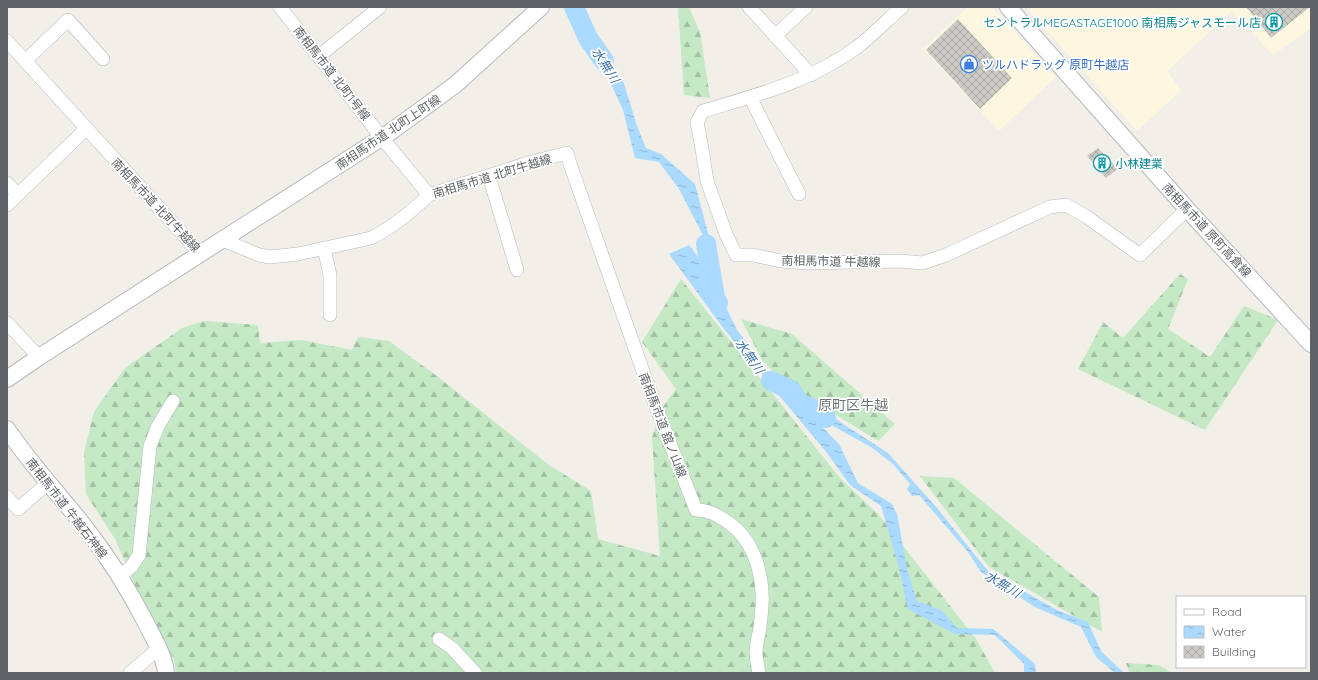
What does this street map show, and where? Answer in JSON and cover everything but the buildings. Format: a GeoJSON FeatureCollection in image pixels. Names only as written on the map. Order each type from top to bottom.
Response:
{"type":"FeatureCollection","features":[{"type":"Feature","properties":{"kind":"street","name":"南相馬市道 北町1号線"},"geometry":{"type":"LineString","coordinates":[[280,7],[382,138],[429,195]]}},
{"type":"Feature","properties":{"kind":"street"},"geometry":{"type":"LineString","coordinates":[[319,56],[380,7]]}},
{"type":"Feature","properties":{"kind":"street","name":"南相馬市道 北町上町線"},"geometry":{"type":"LineString","coordinates":[[223,240],[382,138],[455,85],[541,7]]}},
{"type":"Feature","properties":{"kind":"street"},"geometry":{"type":"LineString","coordinates":[[749,7],[811,75]]}},
{"type":"Feature","properties":{"kind":"street"},"geometry":{"type":"LineString","coordinates":[[775,36],[806,7]]}},
{"type":"Feature","properties":{"kind":"street","name":"南相馬市道 牛越線"},"geometry":{"type":"LineString","coordinates":[[902,7],[857,47],[811,75],[789,84],[704,112],[697,122],[707,181],[726,234],[736,255],[753,255],[781,261],[807,263],[900,261],[922,263],[946,255],[1050,207],[1066,205],[1087,217],[1140,255],[1187,209]]}},
{"type":"Feature","properties":{"kind":"street","name":"南相馬市道 原町高倉線"},"geometry":{"type":"LineString","coordinates":[[1008,7],[1187,209],[1311,344]]}},
{"type":"Feature","properties":{"kind":"street"},"geometry":{"type":"LineString","coordinates":[[25,61],[68,20],[103,58]]}},
{"type":"Feature","properties":{"kind":"street","name":"南相馬市道 北町牛越線"},"geometry":{"type":"LineString","coordinates":[[7,41],[201,254],[223,240],[259,255],[270,257],[298,254],[371,238],[380,234],[417,207],[429,195],[528,163],[567,153]]}},
{"type":"Feature","properties":{"kind":"street"},"geometry":{"type":"LineString","coordinates":[[750,97],[799,194]]}},
{"type":"Feature","properties":{"kind":"street"},"geometry":{"type":"LineString","coordinates":[[7,205],[86,129]]}},
{"type":"Feature","properties":{"kind":"street","name":"南相馬市道 舘ノ山線"},"geometry":{"type":"LineString","coordinates":[[567,153],[651,394],[696,510],[705,510],[717,515],[733,526],[743,536],[753,553],[760,573],[762,594],[756,651],[759,673]]}},
{"type":"Feature","properties":{"kind":"street"},"geometry":{"type":"LineString","coordinates":[[489,176],[517,270]]}},
{"type":"Feature","properties":{"kind":"street"},"geometry":{"type":"LineString","coordinates":[[7,183],[18,194]]}},
{"type":"Feature","properties":{"kind":"street"},"geometry":{"type":"LineString","coordinates":[[324,248],[330,275],[330,315]]}},
{"type":"Feature","properties":{"kind":"street"},"geometry":{"type":"LineString","coordinates":[[7,379],[201,254]]}},
{"type":"Feature","properties":{"kind":"street"},"geometry":{"type":"LineString","coordinates":[[7,323],[39,357]]}},
{"type":"Feature","properties":{"kind":"street"},"geometry":{"type":"LineString","coordinates":[[119,577],[132,566],[140,555],[150,446],[158,426],[173,400]]}},
{"type":"Feature","properties":{"kind":"street","name":"南相馬市道 牛越石神線"},"geometry":{"type":"LineString","coordinates":[[7,429],[18,446],[86,529],[119,577],[159,648],[164,660],[166,673]]}},
{"type":"Feature","properties":{"kind":"street"},"geometry":{"type":"LineString","coordinates":[[7,498],[18,509],[48,483]]}},
{"type":"Feature","properties":{"kind":"street"},"geometry":{"type":"LineString","coordinates":[[439,639],[452,648],[475,673]]}},
{"type":"Feature","properties":{"kind":"street"},"geometry":{"type":"LineString","coordinates":[[130,673],[159,648]]}},
{"type":"Feature","properties":{"kind":"shaded area"},"geometry":{"type":"Polygon","coordinates":[[[968,7],[992,7],[1056,77],[999,131],[923,49],[968,7]]]}},
{"type":"Feature","properties":{"kind":"shaded area"},"geometry":{"type":"Polygon","coordinates":[[[1026,7],[1311,7],[1311,28],[1273,55],[1232,11],[1167,71],[1181,90],[1137,131],[1026,7]]]}},
{"type":"Feature","properties":{"kind":"green space"},"geometry":{"type":"Polygon","coordinates":[[[678,7],[689,7],[700,32],[710,98],[684,95],[678,7]]]}},
{"type":"Feature","properties":{"kind":"green space"},"geometry":{"type":"Polygon","coordinates":[[[1180,274],[1188,279],[1168,329],[1210,357],[1244,306],[1278,320],[1205,430],[1078,369],[1103,322],[1123,338],[1180,274]]]}},
{"type":"Feature","properties":{"kind":"green space"},"geometry":{"type":"Polygon","coordinates":[[[681,279],[840,478],[879,515],[976,639],[995,673],[176,673],[174,660],[142,601],[115,539],[86,494],[84,452],[94,412],[125,368],[182,328],[204,321],[258,325],[260,343],[301,340],[352,350],[358,337],[389,341],[438,377],[549,465],[591,491],[598,539],[660,556],[652,438],[660,411],[676,389],[642,342],[681,279]]]}},
{"type":"Feature","properties":{"kind":"green space"},"geometry":{"type":"Polygon","coordinates":[[[741,319],[792,334],[895,424],[878,441],[783,382],[762,360],[741,319]]]}},
{"type":"Feature","properties":{"kind":"green space"},"geometry":{"type":"Polygon","coordinates":[[[920,476],[954,478],[1099,597],[1102,632],[989,567],[920,476]]]}},
{"type":"Feature","properties":{"kind":"green space"},"geometry":{"type":"Polygon","coordinates":[[[1126,663],[1159,665],[1172,673],[1130,673],[1126,663]]]}},
{"type":"Feature","properties":{"kind":"water"},"geometry":{"type":"Polygon","coordinates":[[[570,7],[577,7],[586,29],[581,30],[570,7]]]}},
{"type":"Feature","properties":{"kind":"water"},"geometry":{"type":"Polygon","coordinates":[[[582,32],[622,77],[637,126],[646,148],[661,154],[695,184],[714,256],[710,274],[737,330],[771,375],[777,381],[888,453],[937,508],[988,571],[1057,610],[1088,622],[1101,651],[1124,673],[1115,673],[1096,657],[1081,627],[1035,607],[981,572],[968,552],[919,495],[912,496],[907,489],[910,484],[893,464],[871,447],[813,415],[804,405],[803,401],[785,389],[839,444],[858,483],[892,504],[897,514],[907,569],[917,601],[941,610],[957,628],[993,629],[1035,664],[1036,673],[1024,673],[1024,664],[995,635],[955,634],[908,609],[898,564],[881,506],[850,485],[827,453],[724,329],[669,254],[689,245],[707,269],[705,239],[679,189],[659,162],[635,158],[623,110],[602,64],[582,32]]]}},
{"type":"Feature","properties":{"kind":"waterway","name":"水無川"},"geometry":{"type":"LineString","coordinates":[[574,7],[588,38],[604,61]]}},
{"type":"Feature","properties":{"kind":"waterway","name":"水無川"},"geometry":{"type":"LineString","coordinates":[[706,244],[715,298],[718,303]]}},
{"type":"Feature","properties":{"kind":"waterway","name":"水無川"},"geometry":{"type":"LineString","coordinates":[[771,381],[791,390],[799,403],[816,410],[826,418]]}},
{"type":"Feature","properties":{"kind":"place","name":"セントラルMEGASTAGE1000 南相馬ジャスモール店"},"geometry":{"type":"Point","coordinates":[1274,22]}},
{"type":"Feature","properties":{"kind":"place","name":"ツルハドラッグ 原町牛越店"},"geometry":{"type":"Point","coordinates":[969,64]}},
{"type":"Feature","properties":{"kind":"place","name":"小林建業"},"geometry":{"type":"Point","coordinates":[1102,163]}},
{"type":"Feature","properties":{"kind":"district","name":"原町区牛越"},"geometry":{"type":"Point","coordinates":[853,405]}}]}
